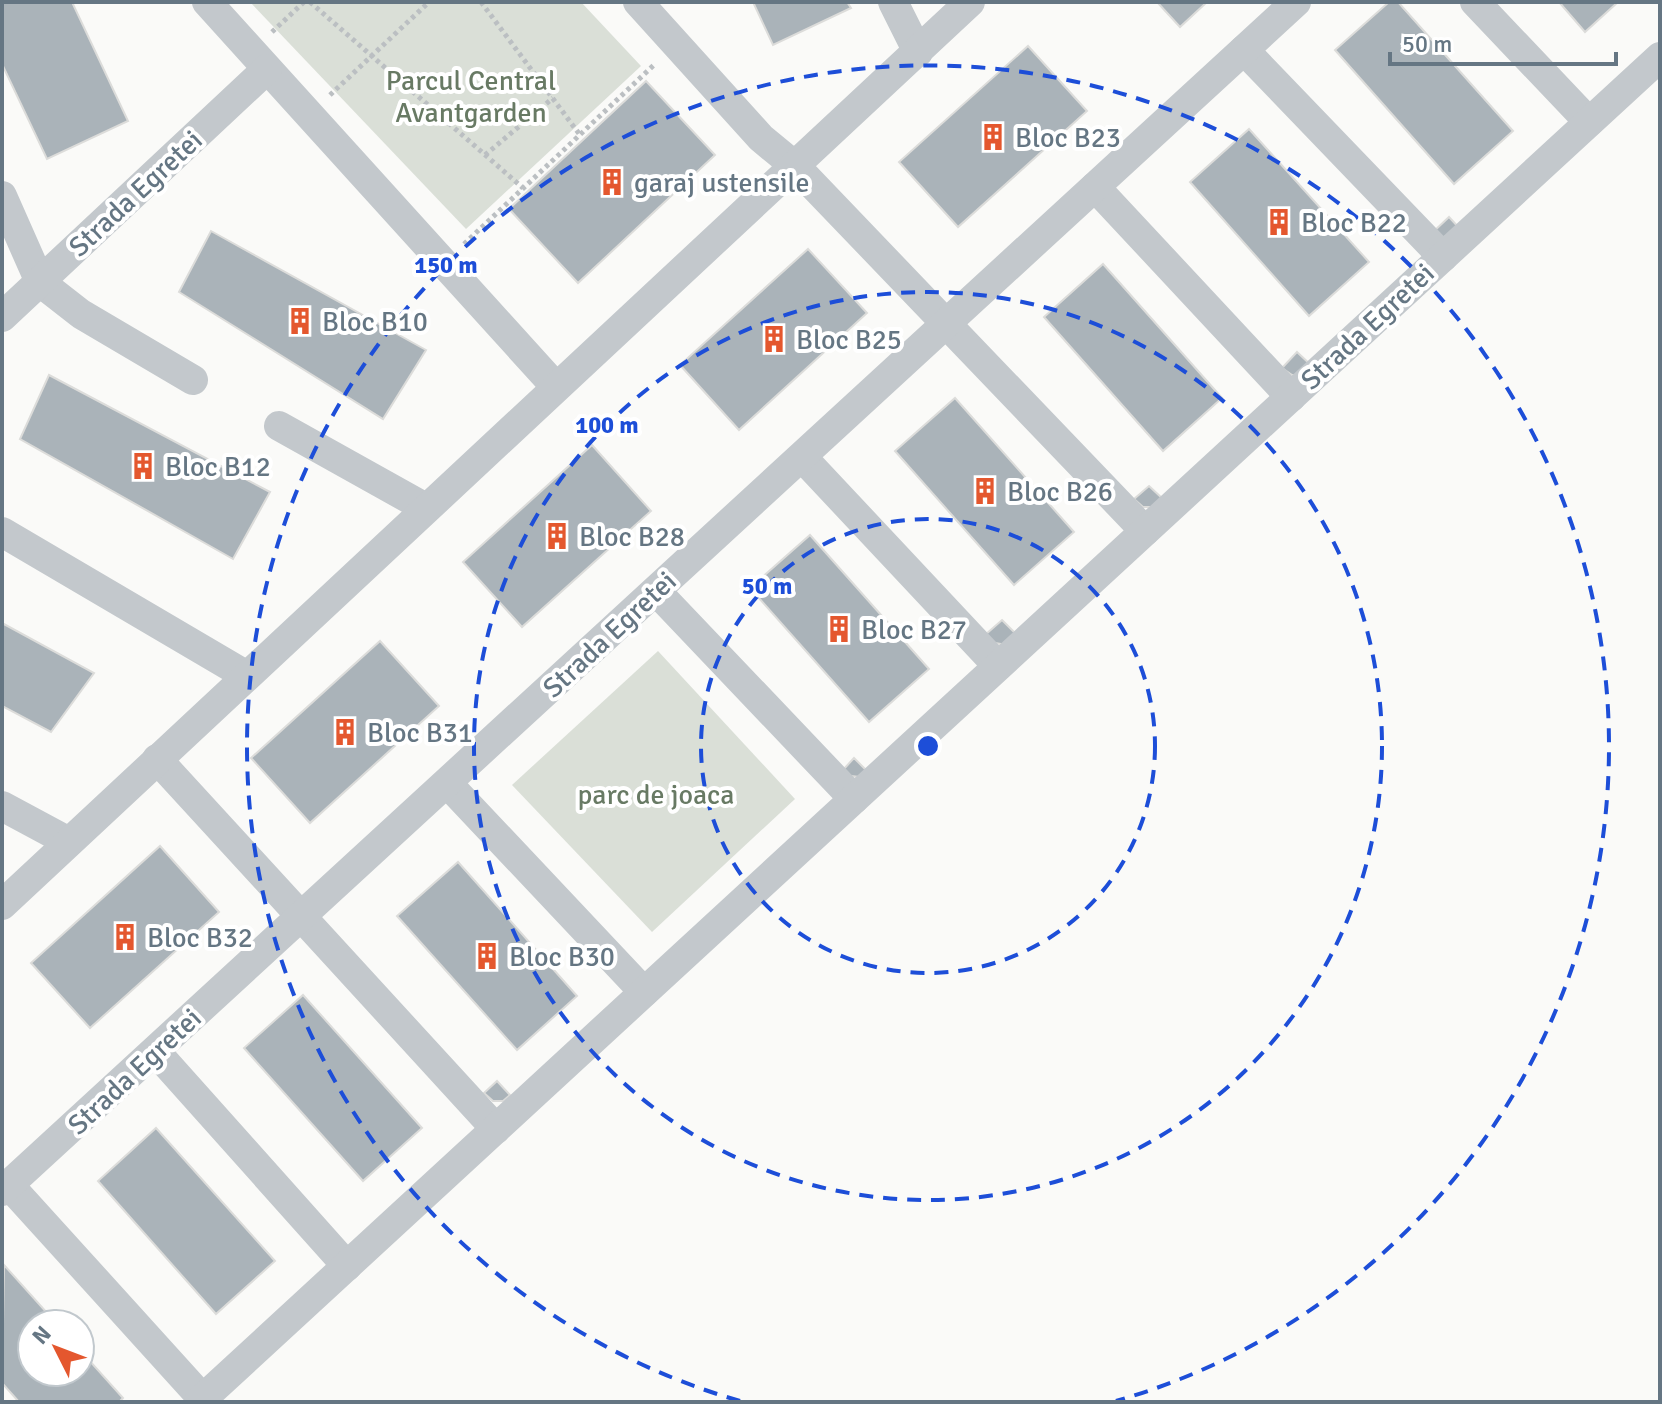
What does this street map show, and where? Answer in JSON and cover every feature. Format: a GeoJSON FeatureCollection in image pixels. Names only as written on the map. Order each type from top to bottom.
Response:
{"type":"FeatureCollection","features":[{"type":"Feature","properties":{"kind":"street"},"geometry":{"type":"LineString","coordinates":[[207,2],[556,387]]}},
{"type":"Feature","properties":{"kind":"street"},"geometry":{"type":"LineString","coordinates":[[638,2],[761,138],[795,166],[948,322],[1145,531]]}},
{"type":"Feature","properties":{"kind":"street"},"geometry":{"type":"LineString","coordinates":[[893,2],[918,52]]}},
{"type":"Feature","properties":{"kind":"street"},"geometry":{"type":"LineString","coordinates":[[2,905],[970,2]]}},
{"type":"Feature","properties":{"kind":"street","name":"Strada Egretei"},"geometry":{"type":"LineString","coordinates":[[5,1188],[1296,2]]}},
{"type":"Feature","properties":{"kind":"street"},"geometry":{"type":"LineString","coordinates":[[1475,2],[1589,122]]}},
{"type":"Feature","properties":{"kind":"street"},"geometry":{"type":"LineString","coordinates":[[1244,50],[1443,257]]}},
{"type":"Feature","properties":{"kind":"street","name":"Strada Egretei"},"geometry":{"type":"LineString","coordinates":[[201,1400],[1660,57]]}},
{"type":"Feature","properties":{"kind":"street","name":"Strada Egretei"},"geometry":{"type":"LineString","coordinates":[[2,317],[267,69]]}},
{"type":"Feature","properties":{"kind":"street"},"geometry":{"type":"LineString","coordinates":[[1095,187],[1291,397]]}},
{"type":"Feature","properties":{"kind":"street"},"geometry":{"type":"LineString","coordinates":[[2,196],[27,259],[40,282],[81,314],[193,380]]}},
{"type":"Feature","properties":{"kind":"street"},"geometry":{"type":"LineString","coordinates":[[279,426],[426,508]]}},
{"type":"Feature","properties":{"kind":"street"},"geometry":{"type":"LineString","coordinates":[[802,457],[998,666]]}},
{"type":"Feature","properties":{"kind":"street"},"geometry":{"type":"LineString","coordinates":[[2,532],[247,676]]}},
{"type":"Feature","properties":{"kind":"street"},"geometry":{"type":"LineString","coordinates":[[656,591],[854,799]]}},
{"type":"Feature","properties":{"kind":"street"},"geometry":{"type":"LineString","coordinates":[[157,759],[496,1129]]}},
{"type":"Feature","properties":{"kind":"street"},"geometry":{"type":"LineString","coordinates":[[447,783],[644,992]]}},
{"type":"Feature","properties":{"kind":"street"},"geometry":{"type":"LineString","coordinates":[[2,806],[69,842]]}},
{"type":"Feature","properties":{"kind":"street"},"geometry":{"type":"LineString","coordinates":[[155,1051],[347,1266]]}},
{"type":"Feature","properties":{"kind":"street"},"geometry":{"type":"LineString","coordinates":[[5,1188],[201,1400]]}},
{"type":"Feature","properties":{"kind":"path"},"geometry":{"type":"LineString","coordinates":[[310,2],[523,188]]}},
{"type":"Feature","properties":{"kind":"path"},"geometry":{"type":"LineString","coordinates":[[308,115],[429,2]]}},
{"type":"Feature","properties":{"kind":"path"},"geometry":{"type":"LineString","coordinates":[[481,2],[580,135]]}},
{"type":"Feature","properties":{"kind":"path"},"geometry":{"type":"LineString","coordinates":[[443,263],[677,44]]}},
{"type":"Feature","properties":{"kind":"path"},"geometry":{"type":"LineString","coordinates":[[485,155],[553,98]]}},
{"type":"Feature","properties":{"kind":"green space","name":"Parcul Central Avantgarden"},"geometry":{"type":"Polygon","coordinates":[[[250,2],[581,2],[641,66],[466,229],[250,2]]]}},
{"type":"Feature","properties":{"kind":"green space","name":"parc de joaca"},"geometry":{"type":"Polygon","coordinates":[[[658,651],[795,799],[652,932],[512,785],[658,651]]]}},
{"type":"Feature","properties":{"kind":"building"},"geometry":{"type":"Polygon","coordinates":[[[2,2],[72,2],[128,121],[47,159],[2,64],[2,2]]]}},
{"type":"Feature","properties":{"kind":"building"},"geometry":{"type":"Polygon","coordinates":[[[753,2],[847,2],[851,8],[773,45],[753,2]]]}},
{"type":"Feature","properties":{"kind":"building"},"geometry":{"type":"Polygon","coordinates":[[[1157,2],[1207,2],[1180,27],[1157,2]]]}},
{"type":"Feature","properties":{"kind":"building"},"geometry":{"type":"Polygon","coordinates":[[[1389,2],[1398,2],[1513,131],[1454,184],[1335,50],[1389,2]]]}},
{"type":"Feature","properties":{"kind":"building"},"geometry":{"type":"Polygon","coordinates":[[[1559,2],[1618,2],[1585,32],[1559,2]]]}},
{"type":"Feature","properties":{"kind":"building","name":"Bloc B23"},"geometry":{"type":"Polygon","coordinates":[[[1028,46],[1087,111],[958,227],[899,162],[1028,46]]]}},
{"type":"Feature","properties":{"kind":"building","name":"garaj ustensile"},"geometry":{"type":"Polygon","coordinates":[[[646,81],[715,155],[578,283],[509,209],[646,81]]]}},
{"type":"Feature","properties":{"kind":"building","name":"Bloc B22"},"geometry":{"type":"Polygon","coordinates":[[[1249,129],[1369,262],[1309,316],[1190,182],[1249,129]]]}},
{"type":"Feature","properties":{"kind":"building"},"geometry":{"type":"Polygon","coordinates":[[[1449,217],[1462,231],[1441,238],[1432,233],[1449,217]]]}},
{"type":"Feature","properties":{"kind":"building","name":"Bloc B10"},"geometry":{"type":"Polygon","coordinates":[[[211,231],[426,350],[383,419],[179,292],[211,231]]]}},
{"type":"Feature","properties":{"kind":"building","name":"Bloc B25"},"geometry":{"type":"Polygon","coordinates":[[[808,249],[867,313],[739,430],[680,365],[808,249]]]}},
{"type":"Feature","properties":{"kind":"building"},"geometry":{"type":"Polygon","coordinates":[[[1103,264],[1222,398],[1163,451],[1044,317],[1103,264]]]}},
{"type":"Feature","properties":{"kind":"building"},"geometry":{"type":"Polygon","coordinates":[[[1297,352],[1313,367],[1304,375],[1292,375],[1282,368],[1297,352]]]}},
{"type":"Feature","properties":{"kind":"building","name":"Bloc B12"},"geometry":{"type":"Polygon","coordinates":[[[49,375],[270,492],[233,559],[20,439],[49,375]]]}},
{"type":"Feature","properties":{"kind":"building","name":"Bloc B26"},"geometry":{"type":"Polygon","coordinates":[[[955,398],[1074,532],[1014,585],[895,451],[955,398]]]}},
{"type":"Feature","properties":{"kind":"building","name":"Bloc B28"},"geometry":{"type":"Polygon","coordinates":[[[592,445],[651,511],[522,627],[463,562],[592,445]]]}},
{"type":"Feature","properties":{"kind":"building"},"geometry":{"type":"Polygon","coordinates":[[[1149,486],[1164,500],[1155,507],[1143,507],[1134,499],[1149,486]]]}},
{"type":"Feature","properties":{"kind":"building","name":"Bloc B27"},"geometry":{"type":"Polygon","coordinates":[[[810,535],[929,669],[869,722],[750,588],[810,535]]]}},
{"type":"Feature","properties":{"kind":"building"},"geometry":{"type":"Polygon","coordinates":[[[1002,620],[1018,636],[1007,645],[995,643],[985,635],[1002,620]]]}},
{"type":"Feature","properties":{"kind":"building"},"geometry":{"type":"Polygon","coordinates":[[[2,623],[94,673],[51,732],[2,706],[2,623]]]}},
{"type":"Feature","properties":{"kind":"building","name":"Bloc B31"},"geometry":{"type":"Polygon","coordinates":[[[380,641],[439,706],[310,823],[251,758],[380,641]]]}},
{"type":"Feature","properties":{"kind":"building"},"geometry":{"type":"Polygon","coordinates":[[[854,758],[867,771],[860,777],[842,771],[854,758]]]}},
{"type":"Feature","properties":{"kind":"building","name":"Bloc B32"},"geometry":{"type":"Polygon","coordinates":[[[160,846],[219,912],[90,1028],[31,963],[160,846]]]}},
{"type":"Feature","properties":{"kind":"building","name":"Bloc B30"},"geometry":{"type":"Polygon","coordinates":[[[458,862],[577,996],[517,1050],[397,916],[458,862]]]}},
{"type":"Feature","properties":{"kind":"building"},"geometry":{"type":"Polygon","coordinates":[[[303,995],[422,1128],[363,1181],[244,1048],[303,995]]]}},
{"type":"Feature","properties":{"kind":"building"},"geometry":{"type":"Polygon","coordinates":[[[497,1081],[510,1095],[503,1101],[493,1101],[484,1093],[497,1081]]]}},
{"type":"Feature","properties":{"kind":"building"},"geometry":{"type":"Polygon","coordinates":[[[156,1128],[275,1261],[216,1314],[98,1181],[156,1128]]]}},
{"type":"Feature","properties":{"kind":"building"},"geometry":{"type":"Polygon","coordinates":[[[4,1265],[43,1308],[16,1308],[16,1388],[96,1388],[96,1368],[123,1398],[119,1402],[19,1402],[2,1383],[4,1265]]]}},
{"type":"Feature","properties":{"kind":"place","name":"Bloc B23"},"geometry":{"type":"Point","coordinates":[993,137]}},
{"type":"Feature","properties":{"kind":"place","name":"garaj ustensile"},"geometry":{"type":"Point","coordinates":[612,182]}},
{"type":"Feature","properties":{"kind":"place","name":"Bloc B22"},"geometry":{"type":"Point","coordinates":[1279,222]}},
{"type":"Feature","properties":{"kind":"place","name":"Bloc B10"},"geometry":{"type":"Point","coordinates":[300,321]}},
{"type":"Feature","properties":{"kind":"place","name":"Bloc B25"},"geometry":{"type":"Point","coordinates":[774,339]}},
{"type":"Feature","properties":{"kind":"place","name":"Bloc B12"},"geometry":{"type":"Point","coordinates":[143,466]}},
{"type":"Feature","properties":{"kind":"place","name":"Bloc B26"},"geometry":{"type":"Point","coordinates":[985,491]}},
{"type":"Feature","properties":{"kind":"place","name":"Bloc B28"},"geometry":{"type":"Point","coordinates":[557,536]}},
{"type":"Feature","properties":{"kind":"place","name":"Bloc B27"},"geometry":{"type":"Point","coordinates":[839,629]}},
{"type":"Feature","properties":{"kind":"place","name":"Bloc B31"},"geometry":{"type":"Point","coordinates":[345,732]}},
{"type":"Feature","properties":{"kind":"place","name":"Bloc B32"},"geometry":{"type":"Point","coordinates":[125,937]}},
{"type":"Feature","properties":{"kind":"place","name":"Bloc B30"},"geometry":{"type":"Point","coordinates":[487,956]}}]}
